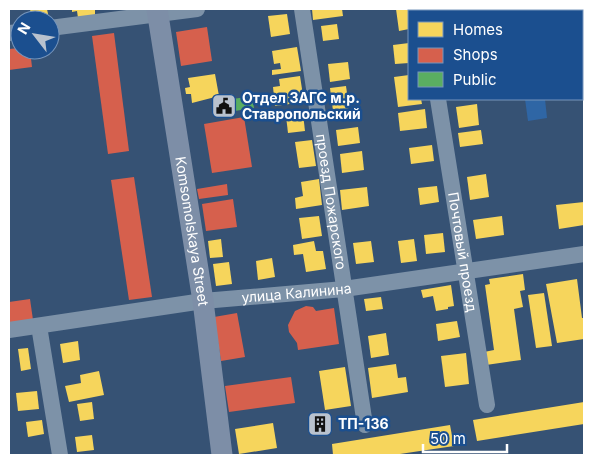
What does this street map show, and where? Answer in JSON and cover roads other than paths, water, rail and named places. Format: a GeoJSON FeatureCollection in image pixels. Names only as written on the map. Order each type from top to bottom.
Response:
{"type":"FeatureCollection","features":[{"type":"Feature","properties":{"kind":"main road","name":"Komsomolskaya Street"},"geometry":{"type":"LineString","coordinates":[[157,12],[203,301],[222,455]]}},
{"type":"Feature","properties":{"kind":"street"},"geometry":{"type":"LineString","coordinates":[[60,27],[157,12],[197,9]]}},
{"type":"Feature","properties":{"kind":"street","name":"проезд Пожарского"},"geometry":{"type":"LineString","coordinates":[[302,9],[365,425]]}},
{"type":"Feature","properties":{"kind":"street","name":"Почтовый проезд"},"geometry":{"type":"LineString","coordinates":[[438,100],[487,404]]}},
{"type":"Feature","properties":{"kind":"street","name":"улица Калинина"},"geometry":{"type":"LineString","coordinates":[[9,330],[203,301],[344,288],[584,254]]}},
{"type":"Feature","properties":{"kind":"street"},"geometry":{"type":"LineString","coordinates":[[39,326],[60,455]]}},
{"type":"Feature","properties":{"kind":"place","name":"Отдел ЗАГС м.р. Ставропольский"},"geometry":{"type":"Point","coordinates":[224,106]}},
{"type":"Feature","properties":{"kind":"place","name":"ТП-136"},"geometry":{"type":"Point","coordinates":[320,424]}}]}
